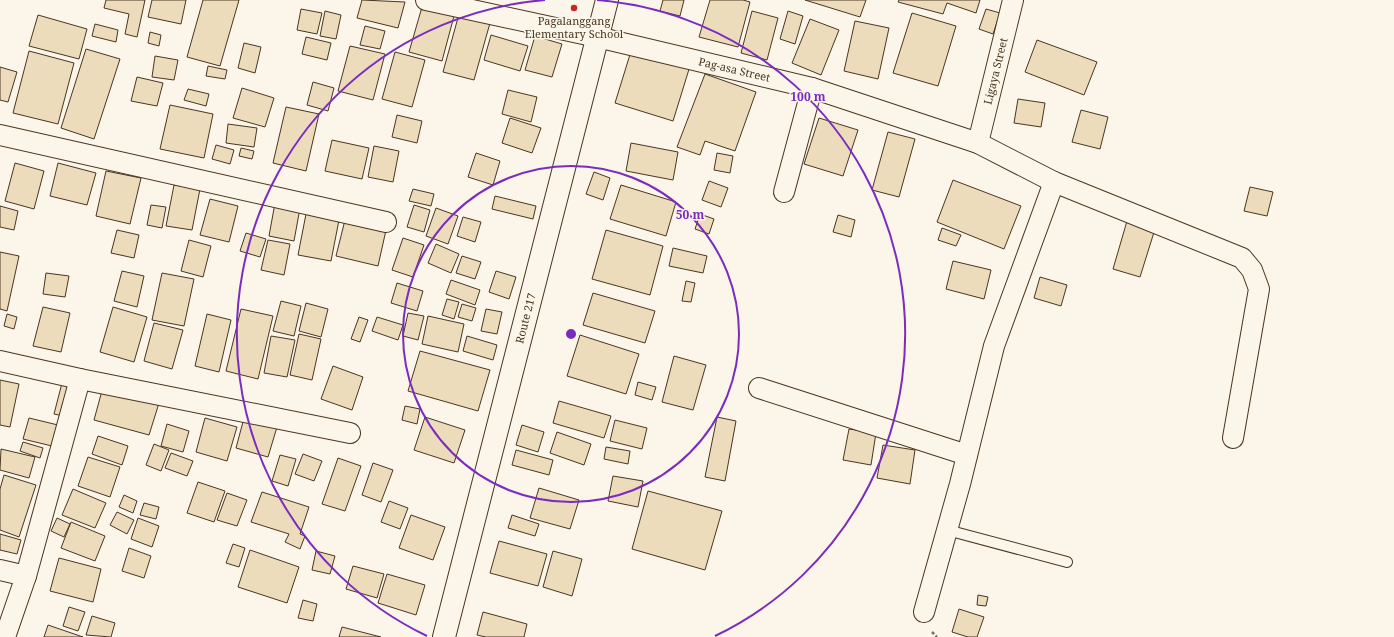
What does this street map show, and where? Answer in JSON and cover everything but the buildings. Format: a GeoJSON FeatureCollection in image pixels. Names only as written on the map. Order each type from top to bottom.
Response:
{"type":"FeatureCollection","features":[{"type":"Feature","properties":{"kind":"main road","name":"Route 217"},"geometry":{"type":"LineString","coordinates":[[444,637],[607,0]]}},
{"type":"Feature","properties":{"kind":"street","name":"Pag-asa Street"},"geometry":{"type":"LineString","coordinates":[[426,0],[597,37],[812,88],[978,143],[1054,182],[1242,258],[1252,270],[1259,289],[1233,438]]}},
{"type":"Feature","properties":{"kind":"street","name":"Ligaya Street"},"geometry":{"type":"LineString","coordinates":[[978,143],[1013,0]]}},
{"type":"Feature","properties":{"kind":"street"},"geometry":{"type":"LineString","coordinates":[[784,192],[812,88]]}},
{"type":"Feature","properties":{"kind":"street"},"geometry":{"type":"LineString","coordinates":[[0,135],[386,222]]}},
{"type":"Feature","properties":{"kind":"street"},"geometry":{"type":"LineString","coordinates":[[924,612],[967,455],[994,346],[1054,182]]}},
{"type":"Feature","properties":{"kind":"street"},"geometry":{"type":"LineString","coordinates":[[0,361],[80,379],[350,433]]}},
{"type":"Feature","properties":{"kind":"street"},"geometry":{"type":"LineString","coordinates":[[5,637],[26,576],[80,379]]}},
{"type":"Feature","properties":{"kind":"street"},"geometry":{"type":"LineString","coordinates":[[759,388],[967,455]]}},
{"type":"Feature","properties":{"kind":"street"},"geometry":{"type":"LineString","coordinates":[[0,570],[26,576]]}},
{"type":"Feature","properties":{"kind":"lane"},"geometry":{"type":"LineString","coordinates":[[947,530],[1067,562]]}},
{"type":"Feature","properties":{"kind":"place","name":"Pagalanggang Elementary School"},"geometry":{"type":"Point","coordinates":[574,8]}}]}
